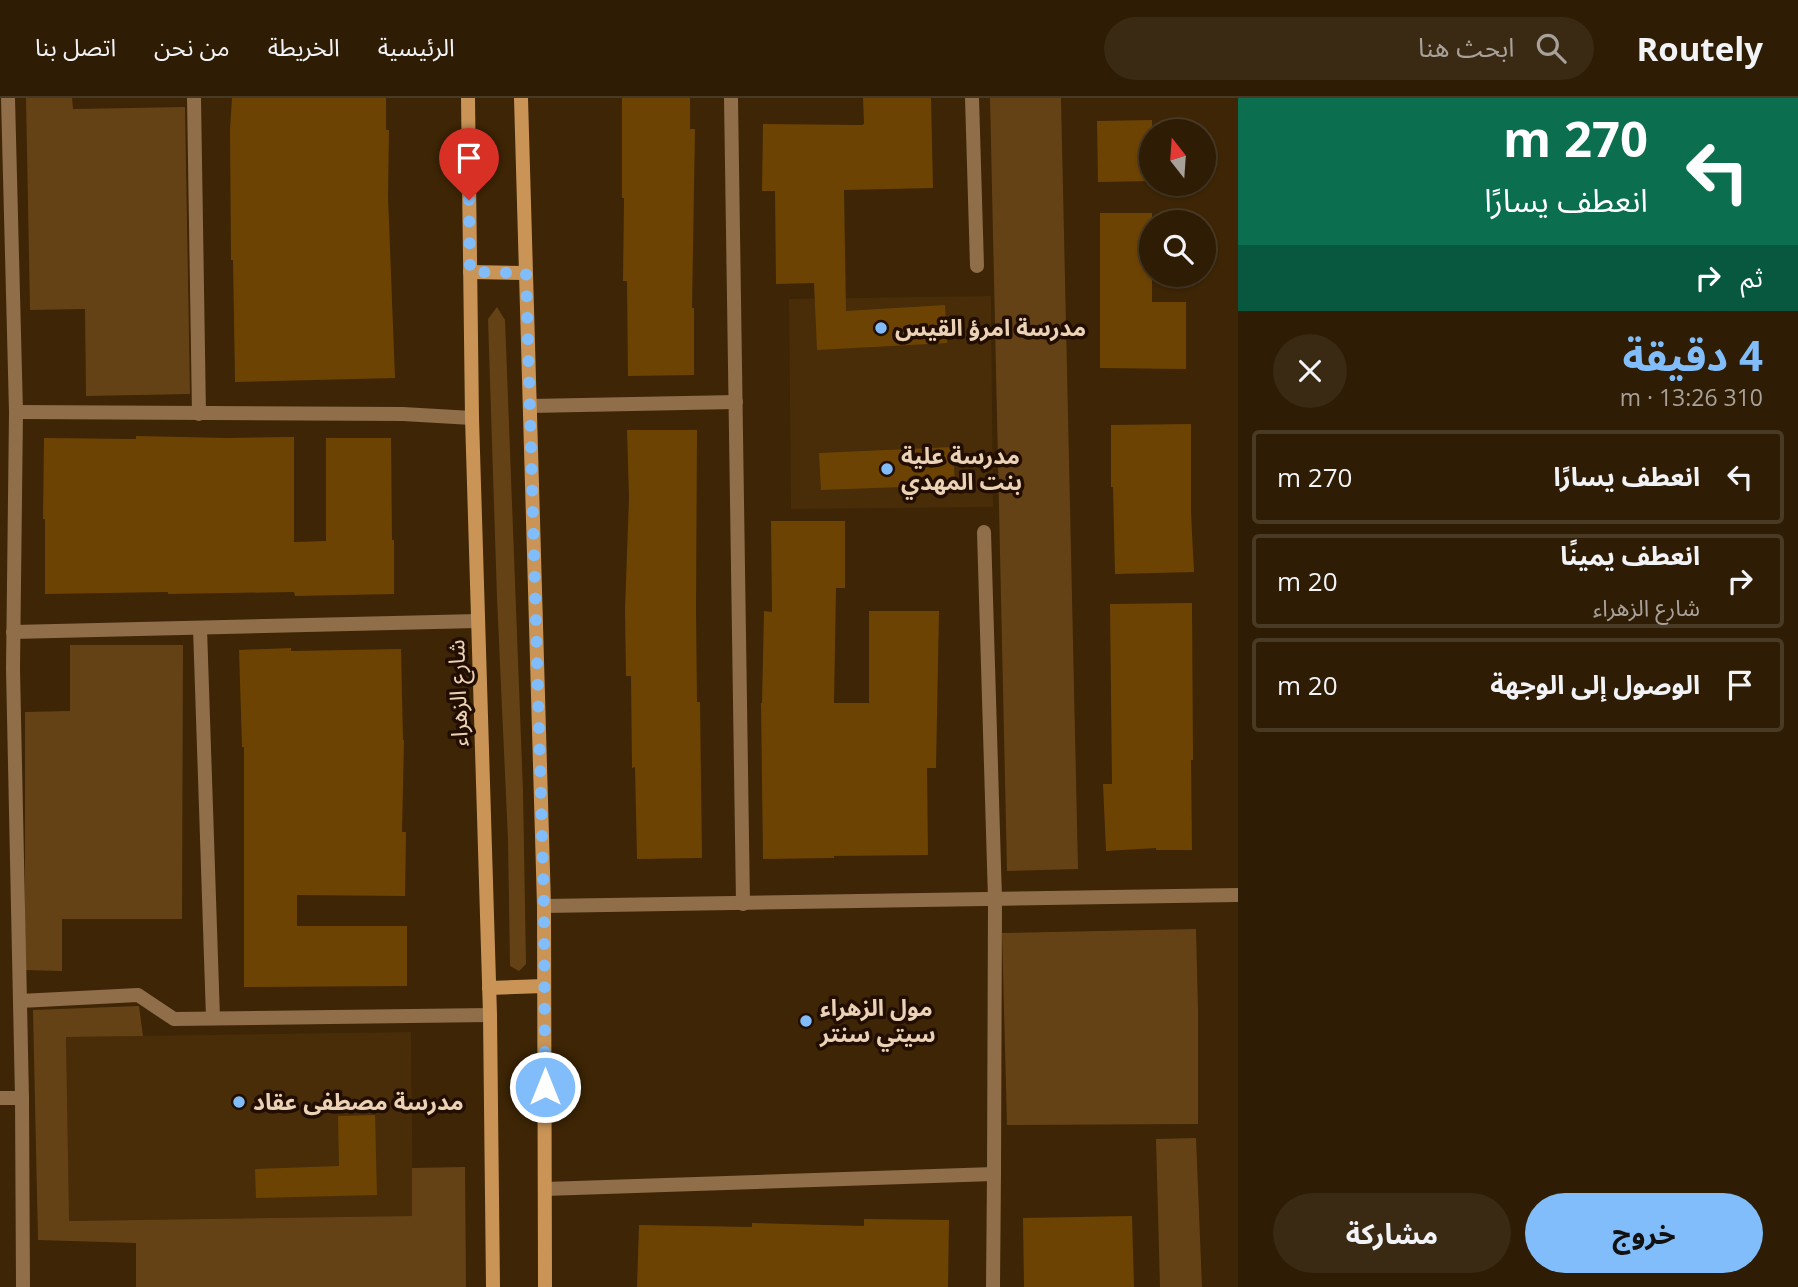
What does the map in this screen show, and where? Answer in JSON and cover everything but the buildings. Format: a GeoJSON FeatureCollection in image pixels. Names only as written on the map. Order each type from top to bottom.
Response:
{"type":"FeatureCollection","features":[{"type":"Feature","properties":{"kind":"main road","name":"شارع الزهراء"},"geometry":{"type":"LineString","coordinates":[[468,98],[472,418],[490,1015],[493,1287]]}},
{"type":"Feature","properties":{"kind":"main road"},"geometry":{"type":"LineString","coordinates":[[521,98],[544,906],[545,1287]]}},
{"type":"Feature","properties":{"kind":"main road"},"geometry":{"type":"LineString","coordinates":[[470,272],[526,273]]}},
{"type":"Feature","properties":{"kind":"main road"},"geometry":{"type":"LineString","coordinates":[[489,988],[544,986]]}},
{"type":"Feature","properties":{"kind":"street"},"geometry":{"type":"LineString","coordinates":[[8,98],[6,278],[16,412],[13,632],[6,669],[20,1001],[23,1287]]}},
{"type":"Feature","properties":{"kind":"street"},"geometry":{"type":"LineString","coordinates":[[194,98],[199,414]]}},
{"type":"Feature","properties":{"kind":"street"},"geometry":{"type":"LineString","coordinates":[[731,98],[743,904]]}},
{"type":"Feature","properties":{"kind":"street"},"geometry":{"type":"LineString","coordinates":[[972,98],[977,266]]}},
{"type":"Feature","properties":{"kind":"street"},"geometry":{"type":"LineString","coordinates":[[530,406],[736,402]]}},
{"type":"Feature","properties":{"kind":"street"},"geometry":{"type":"LineString","coordinates":[[16,412],[403,414],[472,418]]}},
{"type":"Feature","properties":{"kind":"street"},"geometry":{"type":"LineString","coordinates":[[984,532],[995,899],[993,1287]]}},
{"type":"Feature","properties":{"kind":"street"},"geometry":{"type":"LineString","coordinates":[[13,632],[478,621]]}},
{"type":"Feature","properties":{"kind":"street"},"geometry":{"type":"LineString","coordinates":[[200,628],[213,1018]]}},
{"type":"Feature","properties":{"kind":"street"},"geometry":{"type":"LineString","coordinates":[[544,906],[1238,895]]}},
{"type":"Feature","properties":{"kind":"street"},"geometry":{"type":"LineString","coordinates":[[20,1001],[138,995],[174,1019],[490,1015]]}},
{"type":"Feature","properties":{"kind":"street"},"geometry":{"type":"LineString","coordinates":[[0,1098],[22,1098]]}},
{"type":"Feature","properties":{"kind":"street"},"geometry":{"type":"LineString","coordinates":[[545,1189],[994,1174]]}},
{"type":"Feature","properties":{"kind":"shaded area"},"geometry":{"type":"Polygon","coordinates":[[[26,98],[72,98],[73,109],[185,107],[190,394],[86,396],[85,309],[30,310],[26,98]]]}},
{"type":"Feature","properties":{"kind":"shaded area"},"geometry":{"type":"Polygon","coordinates":[[[990,98],[1061,98],[1078,869],[1007,871],[990,98]]]}},
{"type":"Feature","properties":{"kind":"shaded area"},"geometry":{"type":"Polygon","coordinates":[[[991,296],[993,507],[791,509],[789,299],[991,296]]]}},
{"type":"Feature","properties":{"kind":"shaded area"},"geometry":{"type":"Polygon","coordinates":[[[497,307],[505,320],[523,791],[526,964],[519,971],[510,966],[508,840],[497,598],[488,319],[497,307]]]}},
{"type":"Feature","properties":{"kind":"shaded area"},"geometry":{"type":"Polygon","coordinates":[[[70,645],[183,645],[182,919],[62,919],[62,971],[25,970],[25,712],[70,711],[70,645]]]}},
{"type":"Feature","properties":{"kind":"shaded area"},"geometry":{"type":"Polygon","coordinates":[[[1196,929],[1198,1124],[1007,1125],[1002,933],[1196,929]]]}},
{"type":"Feature","properties":{"kind":"shaded area"},"geometry":{"type":"Polygon","coordinates":[[[139,1006],[143,1036],[66,1037],[69,1221],[412,1216],[412,1168],[465,1167],[466,1287],[136,1287],[136,1243],[38,1240],[33,1010],[139,1006]]]}},
{"type":"Feature","properties":{"kind":"shaded area","name":"مدرسة مصطفى عقاد"},"geometry":{"type":"Polygon","coordinates":[[[411,1032],[413,1216],[68,1221],[66,1037],[411,1032]]]}},
{"type":"Feature","properties":{"kind":"shaded area"},"geometry":{"type":"Polygon","coordinates":[[[1196,1138],[1202,1287],[1160,1287],[1156,1139],[1196,1138]]]}},
{"type":"Feature","properties":{"kind":"place","name":"مدرسة امرؤ القيس"},"geometry":{"type":"Point","coordinates":[881,328]}},
{"type":"Feature","properties":{"kind":"place","name":"مدرسة علية بنت المهدي"},"geometry":{"type":"Point","coordinates":[887,469]}},
{"type":"Feature","properties":{"kind":"place","name":"مول الزهراء سيتي سنتر"},"geometry":{"type":"Point","coordinates":[806,1021]}},
{"type":"Feature","properties":{"kind":"place","name":"مدرسة مصطفى عقاد"},"geometry":{"type":"Point","coordinates":[239,1102]}},
{"type":"Feature","properties":{"kind":"route"},"geometry":{"type":"LineString","coordinates":[[469,200],[470,272],[526,273],[544,906],[545,1087]]}}]}
